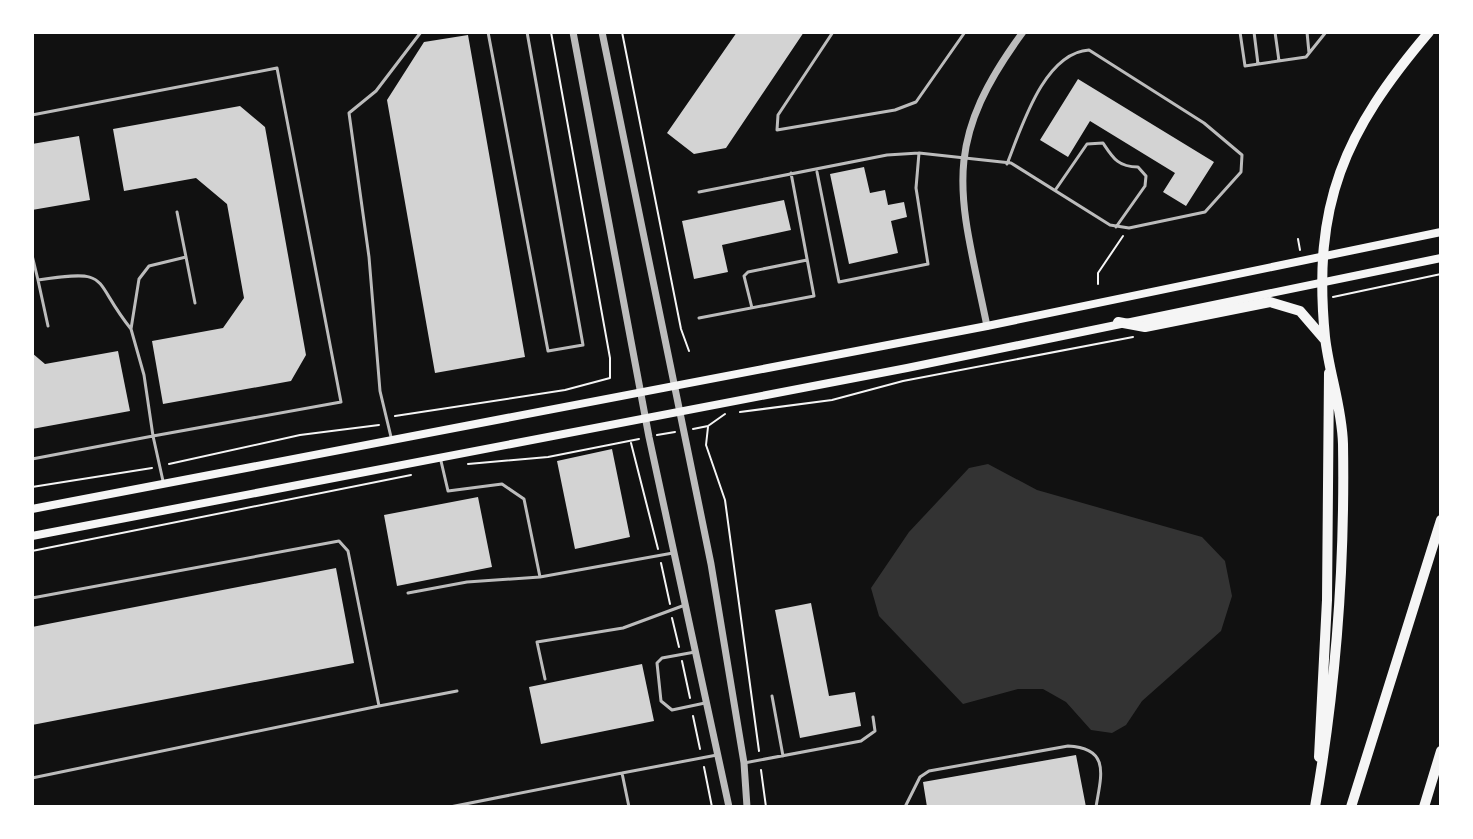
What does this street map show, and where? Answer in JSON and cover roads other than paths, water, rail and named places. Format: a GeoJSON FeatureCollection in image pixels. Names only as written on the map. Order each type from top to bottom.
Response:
{"type":"FeatureCollection","features":[{"type":"Feature","properties":{"kind":"highway"},"geometry":{"type":"LineString","coordinates":[[1316,801],[1333,695],[1339,621],[1343,442],[1326,342],[1322,299],[1323,255],[1339,176],[1360,124],[1393,75],[1429,32]]}},
{"type":"Feature","properties":{"kind":"highway"},"geometry":{"type":"LineString","coordinates":[[1118,322],[1145,327],[1270,302],[1300,311],[1326,342]]}},
{"type":"Feature","properties":{"kind":"highway"},"geometry":{"type":"LineString","coordinates":[[1351,807],[1441,520]]}},
{"type":"Feature","properties":{"kind":"highway"},"geometry":{"type":"LineString","coordinates":[[1424,807],[1441,751]]}},
{"type":"Feature","properties":{"kind":"main road"},"geometry":{"type":"LineString","coordinates":[[32,509],[987,326],[1441,232]]}},
{"type":"Feature","properties":{"kind":"main road"},"geometry":{"type":"LineString","coordinates":[[32,536],[682,411],[1441,258]]}},
{"type":"Feature","properties":{"kind":"street"},"geometry":{"type":"LineString","coordinates":[[573,32],[645,418],[729,807]]}},
{"type":"Feature","properties":{"kind":"street"},"geometry":{"type":"LineString","coordinates":[[602,32],[686,431],[744,763],[747,807]]}},
{"type":"Feature","properties":{"kind":"street"},"geometry":{"type":"LineString","coordinates":[[987,326],[962,197],[963,157],[969,124],[993,73],[1023,32]]}},
{"type":"Feature","properties":{"kind":"lane"},"geometry":{"type":"LineString","coordinates":[[392,440],[380,391],[369,257],[349,113],[376,91],[421,32]]}},
{"type":"Feature","properties":{"kind":"lane"},"geometry":{"type":"LineString","coordinates":[[488,32],[548,351],[583,345],[527,32]]}},
{"type":"Feature","properties":{"kind":"lane"},"geometry":{"type":"LineString","coordinates":[[833,32],[778,115],[777,130],[895,110],[916,102],[965,32]]}},
{"type":"Feature","properties":{"kind":"lane"},"geometry":{"type":"LineString","coordinates":[[1240,32],[1245,66],[1306,57],[1324,33]]}},
{"type":"Feature","properties":{"kind":"lane"},"geometry":{"type":"LineString","coordinates":[[1254,32],[1258,64]]}},
{"type":"Feature","properties":{"kind":"lane"},"geometry":{"type":"LineString","coordinates":[[1275,32],[1279,61]]}},
{"type":"Feature","properties":{"kind":"lane"},"geometry":{"type":"LineString","coordinates":[[1307,32],[1309,53]]}},
{"type":"Feature","properties":{"kind":"lane"},"geometry":{"type":"LineString","coordinates":[[699,192],[887,155],[919,153],[1007,164],[1056,189],[1116,227],[1129,228],[1205,212],[1241,172],[1242,155],[1204,123],[1089,50],[1072,51],[1056,62],[1022,124],[1007,164]]}},
{"type":"Feature","properties":{"kind":"lane"},"geometry":{"type":"LineString","coordinates":[[32,115],[277,68],[341,402],[32,459]]}},
{"type":"Feature","properties":{"kind":"lane"},"geometry":{"type":"LineString","coordinates":[[1056,189],[1087,144],[1103,143],[1111,157],[1125,167],[1138,167],[1146,176],[1145,186],[1116,227]]}},
{"type":"Feature","properties":{"kind":"lane"},"geometry":{"type":"LineString","coordinates":[[816,170],[839,282],[928,264],[916,188],[919,153]]}},
{"type":"Feature","properties":{"kind":"lane"},"geometry":{"type":"LineString","coordinates":[[699,318],[814,296],[791,173]]}},
{"type":"Feature","properties":{"kind":"lane"},"geometry":{"type":"LineString","coordinates":[[177,212],[195,303]]}},
{"type":"Feature","properties":{"kind":"lane"},"geometry":{"type":"LineString","coordinates":[[32,255],[48,326]]}},
{"type":"Feature","properties":{"kind":"lane"},"geometry":{"type":"LineString","coordinates":[[131,329],[139,279],[149,266],[186,257]]}},
{"type":"Feature","properties":{"kind":"lane"},"geometry":{"type":"LineString","coordinates":[[752,308],[744,276],[748,272],[807,260]]}},
{"type":"Feature","properties":{"kind":"lane"},"geometry":{"type":"LineString","coordinates":[[38,280],[81,274],[101,281],[131,329],[144,375],[164,484]]}},
{"type":"Feature","properties":{"kind":"lane"},"geometry":{"type":"LineString","coordinates":[[440,457],[448,491],[491,483],[517,491],[527,509],[540,577]]}},
{"type":"Feature","properties":{"kind":"lane"},"geometry":{"type":"LineString","coordinates":[[32,598],[339,541],[348,551],[379,706]]}},
{"type":"Feature","properties":{"kind":"lane"},"geometry":{"type":"LineString","coordinates":[[408,593],[467,582],[540,577],[673,553]]}},
{"type":"Feature","properties":{"kind":"lane"},"geometry":{"type":"LineString","coordinates":[[545,679],[537,642],[623,628],[685,605]]}},
{"type":"Feature","properties":{"kind":"lane"},"geometry":{"type":"LineString","coordinates":[[695,652],[657,663],[661,701],[672,710],[707,703]]}},
{"type":"Feature","properties":{"kind":"lane"},"geometry":{"type":"LineString","coordinates":[[32,778],[457,691]]}},
{"type":"Feature","properties":{"kind":"lane"},"geometry":{"type":"LineString","coordinates":[[772,696],[783,756]]}},
{"type":"Feature","properties":{"kind":"lane"},"geometry":{"type":"LineString","coordinates":[[744,763],[861,741],[875,731],[873,717]]}},
{"type":"Feature","properties":{"kind":"lane"},"geometry":{"type":"LineString","coordinates":[[905,807],[920,777],[929,771],[1068,746],[1087,749],[1100,761],[1102,769],[1096,807]]}},
{"type":"Feature","properties":{"kind":"lane"},"geometry":{"type":"LineString","coordinates":[[450,807],[717,755]]}},
{"type":"Feature","properties":{"kind":"lane"},"geometry":{"type":"LineString","coordinates":[[622,773],[629,807]]}}]}
